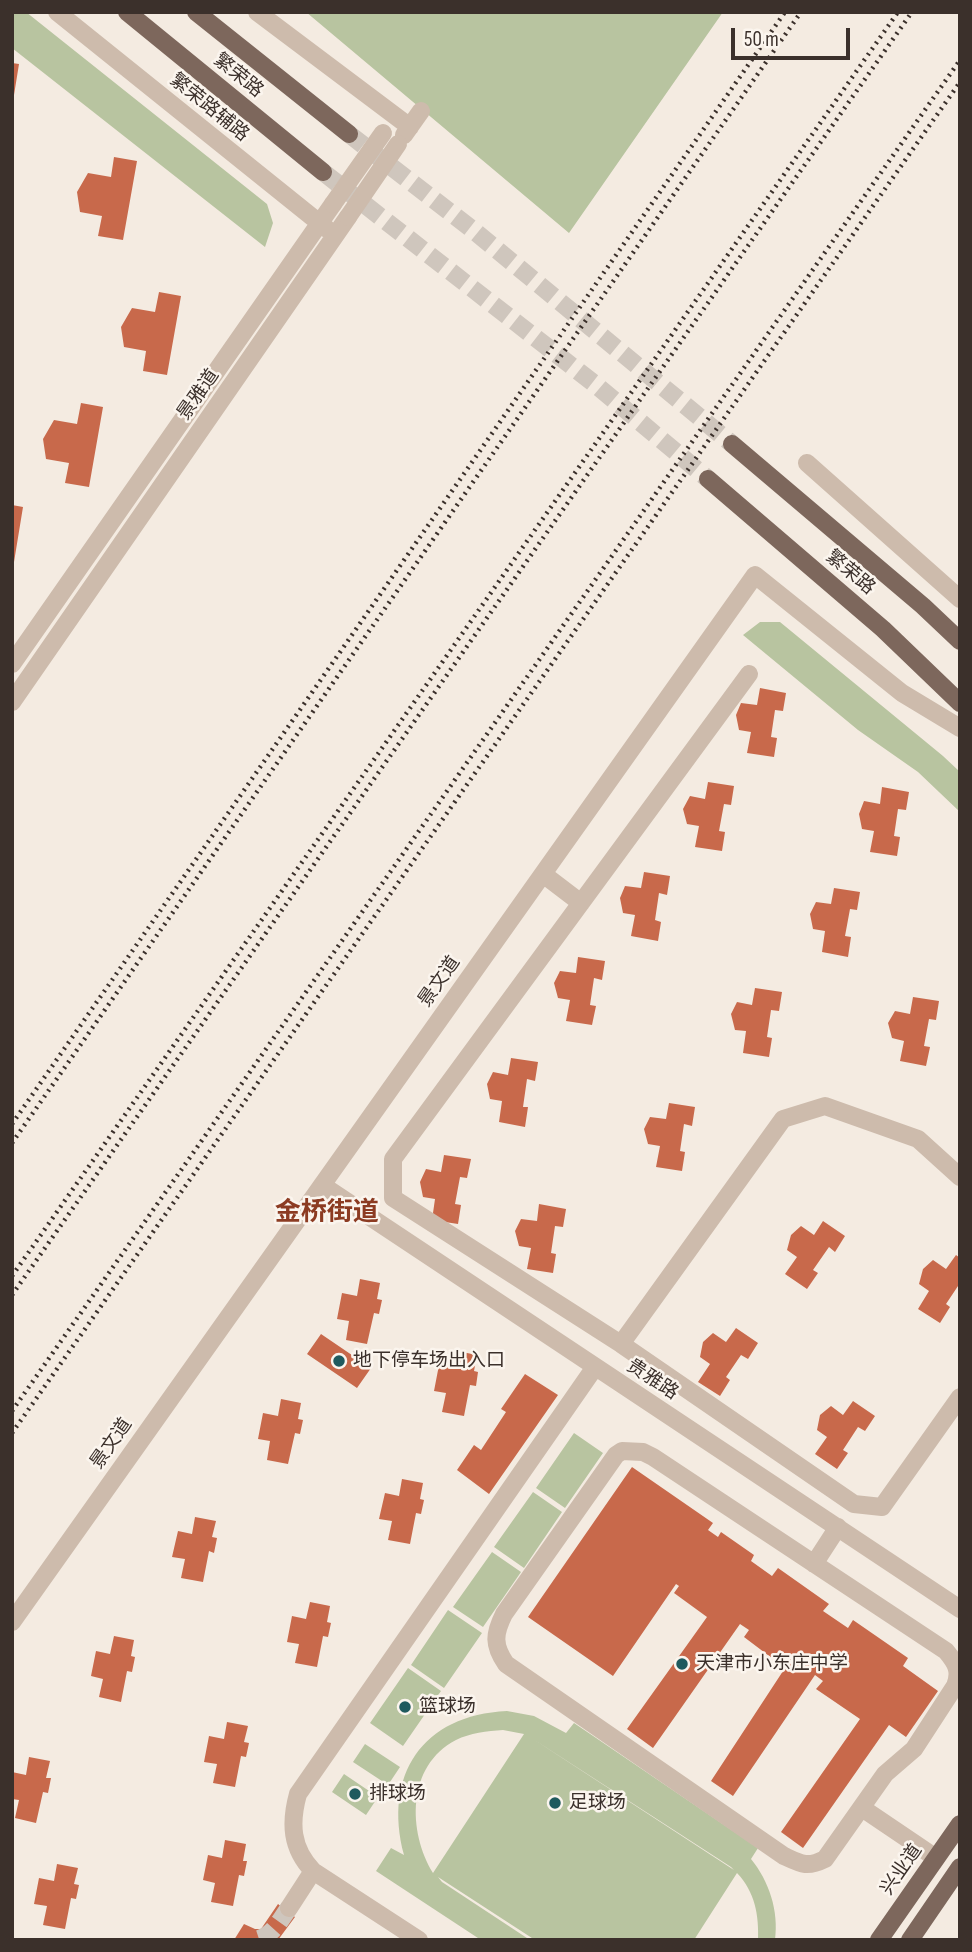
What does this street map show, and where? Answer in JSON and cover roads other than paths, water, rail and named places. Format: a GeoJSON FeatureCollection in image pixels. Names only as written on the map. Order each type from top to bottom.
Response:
{"type":"FeatureCollection","features":[{"type":"Feature","properties":{"kind":"main road","name":"繁荣路"},"geometry":{"type":"LineString","coordinates":[[127,12],[323,172]]}},
{"type":"Feature","properties":{"kind":"main road","name":"繁荣路"},"geometry":{"type":"LineString","coordinates":[[196,12],[349,134]]}},
{"type":"Feature","properties":{"kind":"main road","name":"繁荣路"},"geometry":{"type":"LineString","coordinates":[[732,444],[923,606],[960,641]]}},
{"type":"Feature","properties":{"kind":"main road","name":"繁荣路"},"geometry":{"type":"LineString","coordinates":[[708,480],[883,629],[960,704]]}},
{"type":"Feature","properties":{"kind":"main road","name":"兴业道"},"geometry":{"type":"LineString","coordinates":[[879,1940],[960,1824]]}},
{"type":"Feature","properties":{"kind":"main road"},"geometry":{"type":"LineString","coordinates":[[910,1940],[959,1868]]}},
{"type":"Feature","properties":{"kind":"street","name":"繁荣路辅路"},"geometry":{"type":"LineString","coordinates":[[57,12],[335,236]]}},
{"type":"Feature","properties":{"kind":"street"},"geometry":{"type":"LineString","coordinates":[[257,12],[400,108],[410,127]]}},
{"type":"Feature","properties":{"kind":"street","name":"景雅道"},"geometry":{"type":"LineString","coordinates":[[12,664],[400,108]]}},
{"type":"Feature","properties":{"kind":"street","name":"景雅道"},"geometry":{"type":"LineString","coordinates":[[12,702],[421,111]]}},
{"type":"Feature","properties":{"kind":"street"},"geometry":{"type":"LineString","coordinates":[[807,463],[960,600]]}},
{"type":"Feature","properties":{"kind":"street","name":"景文道"},"geometry":{"type":"LineString","coordinates":[[12,1622],[755,575],[902,693],[960,727]]}},
{"type":"Feature","properties":{"kind":"street"},"geometry":{"type":"LineString","coordinates":[[749,674],[393,1159],[393,1198],[621,1344],[854,1504],[881,1507],[960,1397]]}},
{"type":"Feature","properties":{"kind":"street"},"geometry":{"type":"LineString","coordinates":[[542,874],[581,903]]}},
{"type":"Feature","properties":{"kind":"street"},"geometry":{"type":"LineString","coordinates":[[621,1344],[783,1119],[825,1106],[918,1139],[960,1177]]}},
{"type":"Feature","properties":{"kind":"street","name":"贵雅路"},"geometry":{"type":"LineString","coordinates":[[322,1185],[960,1609]]}},
{"type":"Feature","properties":{"kind":"street"},"geometry":{"type":"LineString","coordinates":[[419,1940],[313,1871],[301,1857],[292,1830],[293,1810],[298,1794],[595,1367]]}},
{"type":"Feature","properties":{"kind":"street"},"geometry":{"type":"LineString","coordinates":[[622,1451],[643,1452],[653,1457],[814,1564],[946,1651],[957,1667],[959,1677],[914,1749],[885,1774],[825,1859],[814,1864],[802,1864],[783,1856],[506,1664],[494,1641],[496,1629],[504,1614],[616,1455],[622,1451]]}},
{"type":"Feature","properties":{"kind":"street"},"geometry":{"type":"LineString","coordinates":[[814,1564],[838,1527]]}},
{"type":"Feature","properties":{"kind":"street"},"geometry":{"type":"LineString","coordinates":[[862,1808],[936,1858]]}},
{"type":"Feature","properties":{"kind":"street"},"geometry":{"type":"LineString","coordinates":[[289,1908],[313,1871]]}},
{"type":"Feature","properties":{"kind":"tunnel"},"geometry":{"type":"LineString","coordinates":[[349,134],[473,230],[732,444]]}},
{"type":"Feature","properties":{"kind":"tunnel"},"geometry":{"type":"LineString","coordinates":[[323,172],[596,385],[708,479]]}},
{"type":"Feature","properties":{"kind":"tunnel"},"geometry":{"type":"LineString","coordinates":[[259,1939],[273,1930],[289,1908]]}},
{"type":"Feature","properties":{"kind":"railway"},"geometry":{"type":"LineString","coordinates":[[12,1124],[785,12]]}},
{"type":"Feature","properties":{"kind":"railway"},"geometry":{"type":"LineString","coordinates":[[12,1143],[801,12]]}},
{"type":"Feature","properties":{"kind":"railway"},"geometry":{"type":"LineString","coordinates":[[12,1276],[898,12]]}},
{"type":"Feature","properties":{"kind":"railway"},"geometry":{"type":"LineString","coordinates":[[12,1295],[912,12]]}},
{"type":"Feature","properties":{"kind":"railway"},"geometry":{"type":"LineString","coordinates":[[12,1411],[960,60]]}},
{"type":"Feature","properties":{"kind":"railway"},"geometry":{"type":"LineString","coordinates":[[12,1433],[960,82]]}},
{"type":"Feature","properties":{"kind":"place","name":"地下停车场出入口"},"geometry":{"type":"Point","coordinates":[339,1361]}},
{"type":"Feature","properties":{"kind":"place","name":"天津市小东庄中学"},"geometry":{"type":"Point","coordinates":[682,1664]}},
{"type":"Feature","properties":{"kind":"place","name":"篮球场"},"geometry":{"type":"Point","coordinates":[405,1707]}},
{"type":"Feature","properties":{"kind":"place","name":"排球场"},"geometry":{"type":"Point","coordinates":[355,1794]}},
{"type":"Feature","properties":{"kind":"place","name":"足球场"},"geometry":{"type":"Point","coordinates":[555,1803]}},
{"type":"Feature","properties":{"kind":"district","name":"金桥街道"},"geometry":{"type":"Point","coordinates":[327,1213]}}]}
